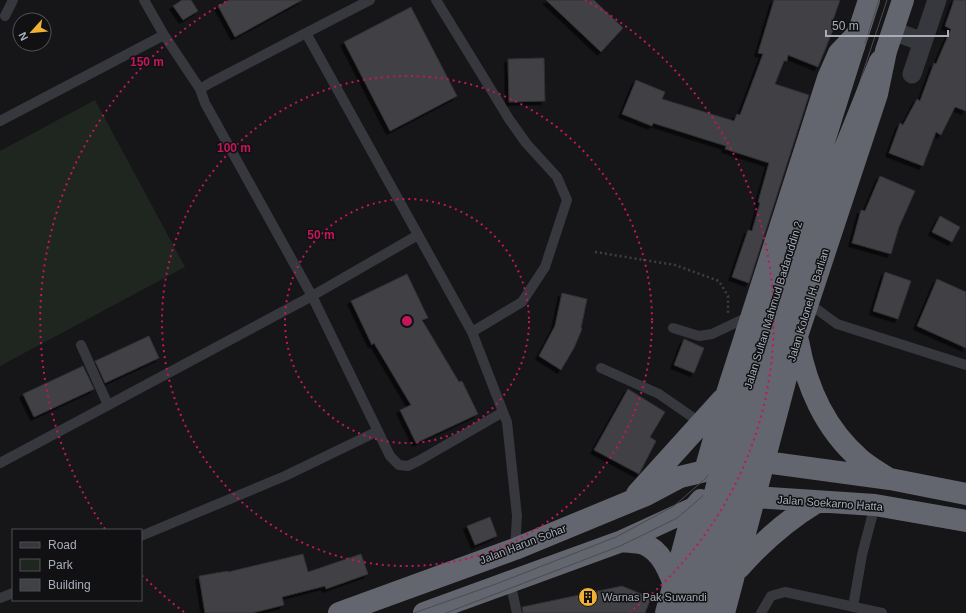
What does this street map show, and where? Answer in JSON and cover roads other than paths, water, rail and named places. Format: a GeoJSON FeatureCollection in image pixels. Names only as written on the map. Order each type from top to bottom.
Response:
{"type":"FeatureCollection","features":[{"type":"Feature","properties":{"kind":"highway","name":"Jalan Sultan Mahmud Badaruddin 2"},"geometry":{"type":"LineString","coordinates":[[673,612],[722,466],[869,0]]}},
{"type":"Feature","properties":{"kind":"highway","name":"Jalan Kolonel H. Barlian"},"geometry":{"type":"LineString","coordinates":[[724,613],[737,571],[764,462],[807,302],[878,94],[884,67],[883,56],[893,31],[902,0]]}},
{"type":"Feature","properties":{"kind":"highway"},"geometry":{"type":"LineString","coordinates":[[673,612],[674,584],[694,508],[704,496],[712,478],[726,396],[828,78],[839,54],[856,39]]}},
{"type":"Feature","properties":{"kind":"highway","name":"Jalan Sultan Mahmud Badaruddin 2"},"geometry":{"type":"LineString","coordinates":[[702,613],[750,446],[839,162],[883,56]]}},
{"type":"Feature","properties":{"kind":"highway"},"geometry":{"type":"LineString","coordinates":[[798,336],[808,378],[825,418],[857,456],[890,479]]}},
{"type":"Feature","properties":{"kind":"highway"},"geometry":{"type":"LineString","coordinates":[[726,396],[729,406],[734,412],[744,417],[760,418],[778,412]]}},
{"type":"Feature","properties":{"kind":"highway"},"geometry":{"type":"LineString","coordinates":[[629,502],[726,396]]}},
{"type":"Feature","properties":{"kind":"highway"},"geometry":{"type":"LineString","coordinates":[[712,478],[764,462],[890,479],[966,494]]}},
{"type":"Feature","properties":{"kind":"highway","name":"Jalan Harun Sohar"},"geometry":{"type":"LineString","coordinates":[[339,613],[515,549],[629,502],[680,477],[712,478]]}},
{"type":"Feature","properties":{"kind":"highway"},"geometry":{"type":"LineString","coordinates":[[712,478],[732,492],[756,497]]}},
{"type":"Feature","properties":{"kind":"highway","name":"Jalan Soekarno Hatta"},"geometry":{"type":"LineString","coordinates":[[694,508],[756,497],[875,505],[966,521]]}},
{"type":"Feature","properties":{"kind":"highway"},"geometry":{"type":"LineString","coordinates":[[737,571],[770,537],[800,513],[817,502]]}},
{"type":"Feature","properties":{"kind":"highway"},"geometry":{"type":"LineString","coordinates":[[424,613],[622,541],[694,508]]}},
{"type":"Feature","properties":{"kind":"highway"},"geometry":{"type":"LineString","coordinates":[[622,541],[644,544],[658,554],[669,571],[674,584]]}},
{"type":"Feature","properties":{"kind":"highway"},"geometry":{"type":"LineString","coordinates":[[673,612],[684,604],[695,603],[707,606],[717,613]]}},
{"type":"Feature","properties":{"kind":"street"},"geometry":{"type":"LineString","coordinates":[[912,74],[937,0]]}},
{"type":"Feature","properties":{"kind":"street"},"geometry":{"type":"LineString","coordinates":[[893,31],[923,42]]}},
{"type":"Feature","properties":{"kind":"lane"},"geometry":{"type":"LineString","coordinates":[[6,16],[13,0]]}},
{"type":"Feature","properties":{"kind":"lane"},"geometry":{"type":"LineString","coordinates":[[144,0],[164,35],[200,89],[205,103],[312,296],[390,456],[399,465],[408,466],[503,412]]}},
{"type":"Feature","properties":{"kind":"lane"},"geometry":{"type":"LineString","coordinates":[[200,89],[370,0]]}},
{"type":"Feature","properties":{"kind":"lane"},"geometry":{"type":"LineString","coordinates":[[436,0],[517,131],[557,177],[567,200],[545,267],[522,302],[472,332]]}},
{"type":"Feature","properties":{"kind":"lane"},"geometry":{"type":"LineString","coordinates":[[306,33],[472,332],[507,422],[517,516],[515,549]]}},
{"type":"Feature","properties":{"kind":"lane"},"geometry":{"type":"LineString","coordinates":[[0,121],[164,35]]}},
{"type":"Feature","properties":{"kind":"lane"},"geometry":{"type":"LineString","coordinates":[[0,463],[312,296],[418,235]]}},
{"type":"Feature","properties":{"kind":"lane"},"geometry":{"type":"LineString","coordinates":[[807,302],[837,324],[966,365]]}},
{"type":"Feature","properties":{"kind":"lane"},"geometry":{"type":"LineString","coordinates":[[673,328],[699,336],[712,334],[752,316]]}},
{"type":"Feature","properties":{"kind":"lane"},"geometry":{"type":"LineString","coordinates":[[80,344],[108,405]]}},
{"type":"Feature","properties":{"kind":"lane"},"geometry":{"type":"LineString","coordinates":[[601,368],[659,394],[701,423]]}},
{"type":"Feature","properties":{"kind":"lane"},"geometry":{"type":"LineString","coordinates":[[142,536],[285,476],[378,431]]}},
{"type":"Feature","properties":{"kind":"lane"},"geometry":{"type":"LineString","coordinates":[[853,607],[862,555],[875,505]]}},
{"type":"Feature","properties":{"kind":"lane"},"geometry":{"type":"LineString","coordinates":[[510,582],[516,613]]}},
{"type":"Feature","properties":{"kind":"lane"},"geometry":{"type":"LineString","coordinates":[[761,613],[771,596],[785,592],[882,613]]}},
{"type":"Feature","properties":{"kind":"lane"},"geometry":{"type":"LineString","coordinates":[[0,598],[12,593]]}},
{"type":"Feature","properties":{"kind":"tram line"},"geometry":{"type":"LineString","coordinates":[[414,613],[496,584],[616,537],[674,506],[706,478],[720,460],[737,437],[747,410],[879,0]]}},
{"type":"Feature","properties":{"kind":"tram line"},"geometry":{"type":"LineString","coordinates":[[446,613],[620,546],[677,518],[714,485],[731,463],[745,441],[756,412],[802,256],[887,0]]}},
{"type":"Feature","properties":{"kind":"place","name":"Warnas Pak Suwandi"},"geometry":{"type":"Point","coordinates":[588,597]}}]}
